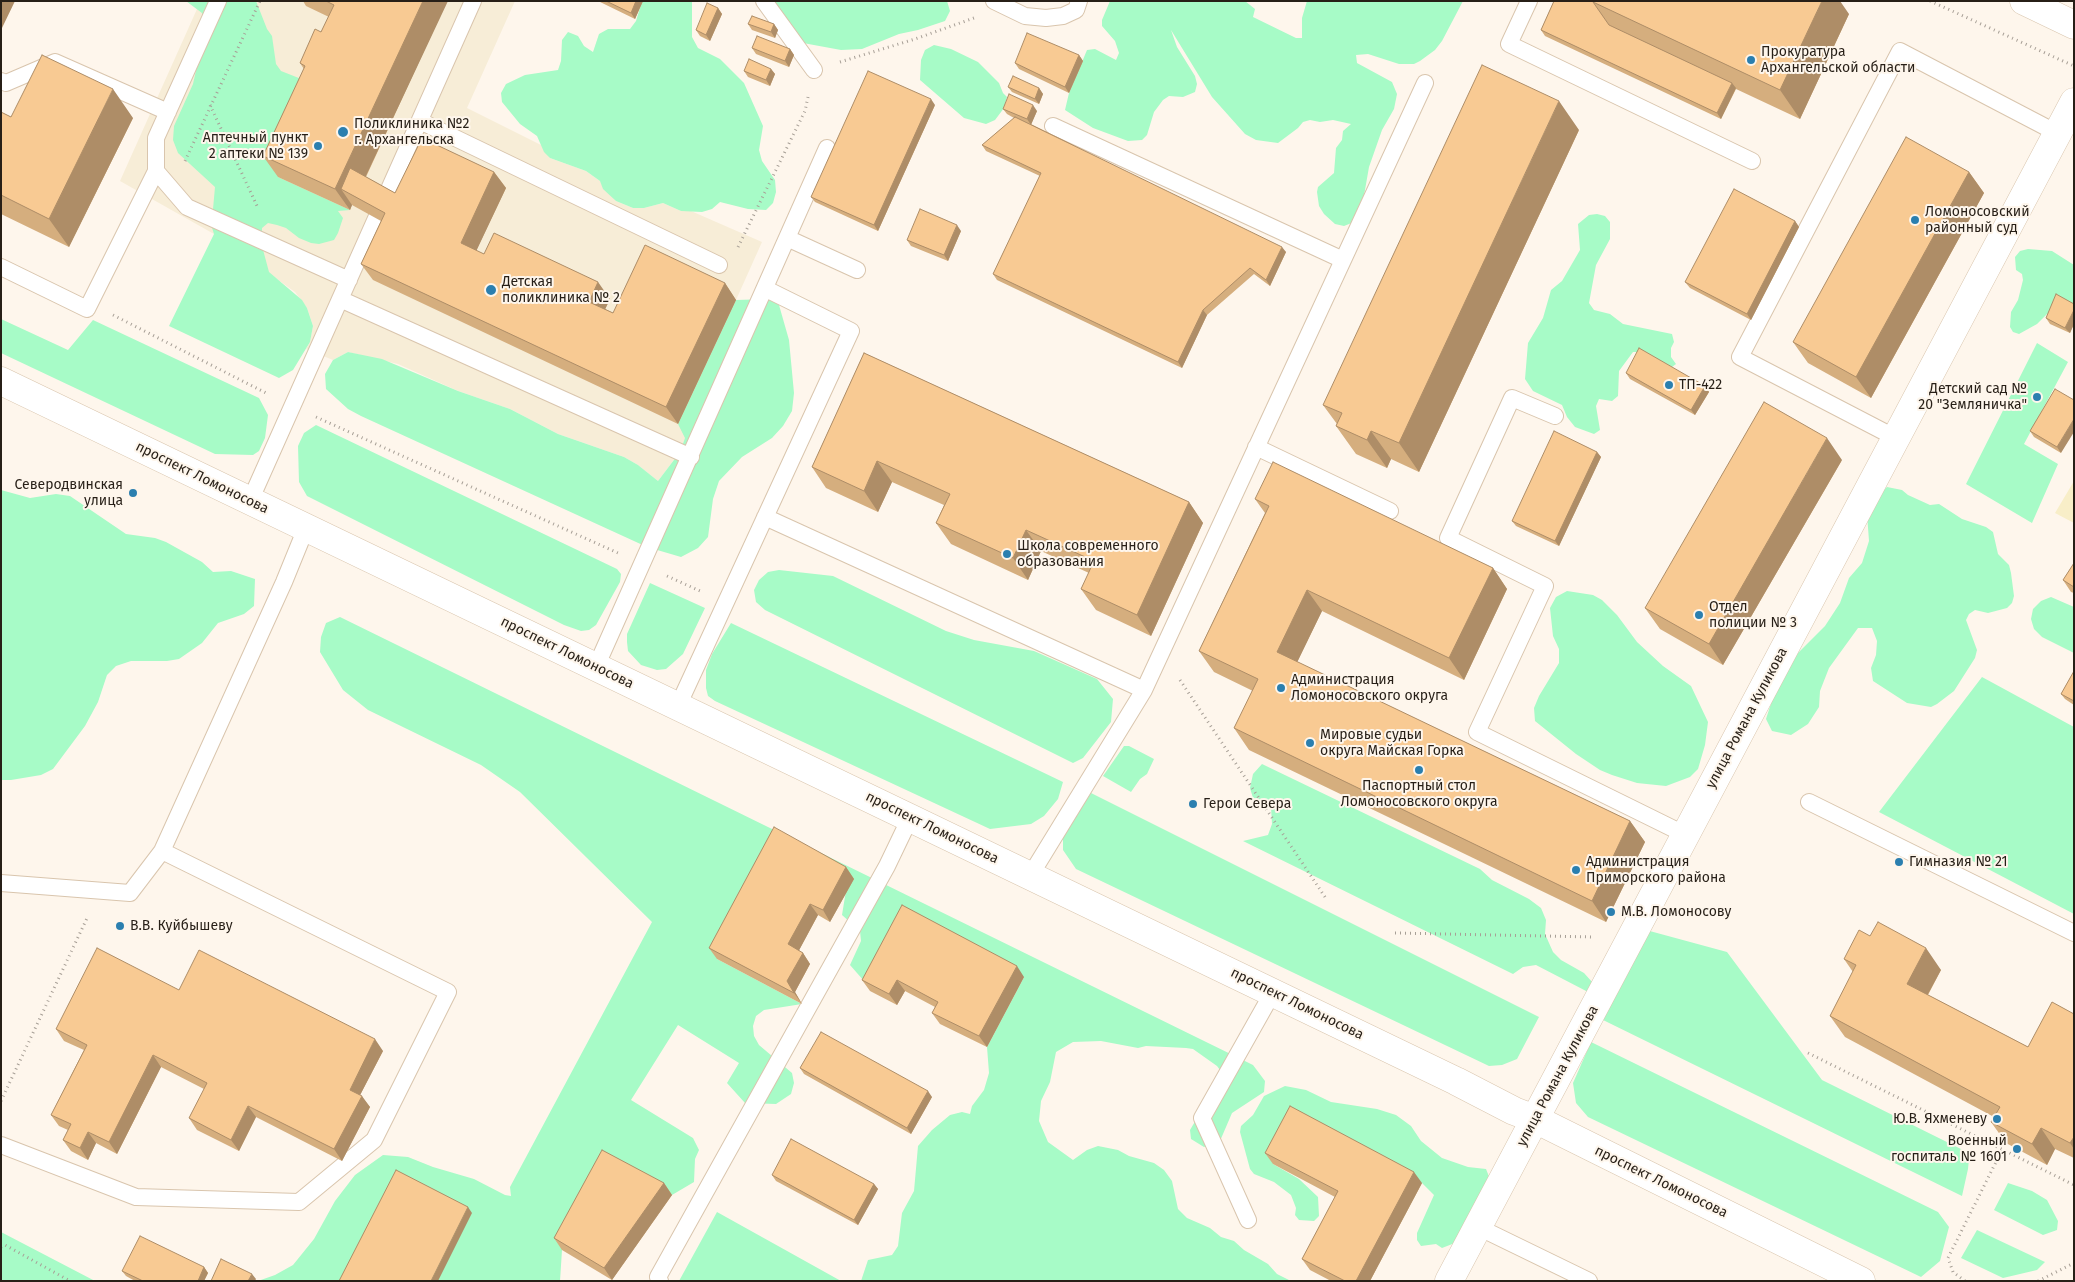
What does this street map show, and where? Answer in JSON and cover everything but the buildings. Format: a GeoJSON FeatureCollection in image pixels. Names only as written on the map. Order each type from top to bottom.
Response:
{"type":"FeatureCollection","features":[{"type":"Feature","properties":{"kind":"main road"},"geometry":{"type":"LineString","coordinates":[[2024,1],[2074,25]]}},
{"type":"Feature","properties":{"kind":"main road","name":"улица Романа Куликова"},"geometry":{"type":"LineString","coordinates":[[1449,1281],[1629,938],[1686,835],[2074,102]]}},
{"type":"Feature","properties":{"kind":"main road","name":"проспект Ломоносова"},"geometry":{"type":"LineString","coordinates":[[1,381],[1273,992],[1514,1111],[1535,1119],[1861,1281]]}},
{"type":"Feature","properties":{"kind":"lane"},"geometry":{"type":"LineString","coordinates":[[1,267],[87,309],[156,171],[156,138],[218,1]]}},
{"type":"Feature","properties":{"kind":"lane"},"geometry":{"type":"LineString","coordinates":[[250,501],[473,1]]}},
{"type":"Feature","properties":{"kind":"lane"},"geometry":{"type":"LineString","coordinates":[[764,1],[814,70]]}},
{"type":"Feature","properties":{"kind":"lane"},"geometry":{"type":"LineString","coordinates":[[999,4],[1025,16],[1046,18],[1063,16],[1076,10],[1079,1]]}},
{"type":"Feature","properties":{"kind":"lane"},"geometry":{"type":"LineString","coordinates":[[1530,1],[1509,44],[1752,162]]}},
{"type":"Feature","properties":{"kind":"lane"},"geometry":{"type":"LineString","coordinates":[[1896,438],[1740,357],[1900,51],[2057,133]]}},
{"type":"Feature","properties":{"kind":"lane"},"geometry":{"type":"LineString","coordinates":[[1,81],[6,83],[55,62],[168,112]]}},
{"type":"Feature","properties":{"kind":"lane"},"geometry":{"type":"LineString","coordinates":[[1030,876],[1144,690],[1425,83]]}},
{"type":"Feature","properties":{"kind":"lane"},"geometry":{"type":"LineString","coordinates":[[420,121],[719,265]]}},
{"type":"Feature","properties":{"kind":"lane"},"geometry":{"type":"LineString","coordinates":[[1053,126],[1343,260]]}},
{"type":"Feature","properties":{"kind":"lane"},"geometry":{"type":"LineString","coordinates":[[596,667],[828,148]]}},
{"type":"Feature","properties":{"kind":"lane"},"geometry":{"type":"LineString","coordinates":[[156,171],[187,207],[349,280]]}},
{"type":"Feature","properties":{"kind":"lane"},"geometry":{"type":"LineString","coordinates":[[787,238],[857,270]]}},
{"type":"Feature","properties":{"kind":"lane"},"geometry":{"type":"LineString","coordinates":[[678,706],[851,330],[766,288]]}},
{"type":"Feature","properties":{"kind":"lane"},"geometry":{"type":"LineString","coordinates":[[340,300],[691,456]]}},
{"type":"Feature","properties":{"kind":"lane"},"geometry":{"type":"LineString","coordinates":[[1555,416],[1512,398],[1448,538],[1545,586],[1477,732],[1686,835]]}},
{"type":"Feature","properties":{"kind":"lane"},"geometry":{"type":"LineString","coordinates":[[1256,447],[1390,511]]}},
{"type":"Feature","properties":{"kind":"lane"},"geometry":{"type":"LineString","coordinates":[[765,516],[1144,690]]}},
{"type":"Feature","properties":{"kind":"lane"},"geometry":{"type":"LineString","coordinates":[[1,883],[130,893],[162,851],[284,582],[306,528]]}},
{"type":"Feature","properties":{"kind":"lane"},"geometry":{"type":"LineString","coordinates":[[1809,802],[2074,933]]}},
{"type":"Feature","properties":{"kind":"lane"},"geometry":{"type":"LineString","coordinates":[[660,1281],[658,1277],[887,866],[910,818]]}},
{"type":"Feature","properties":{"kind":"lane"},"geometry":{"type":"LineString","coordinates":[[1,1145],[136,1197],[299,1202],[374,1140],[448,992],[162,851]]}},
{"type":"Feature","properties":{"kind":"lane"},"geometry":{"type":"LineString","coordinates":[[1248,1220],[1202,1118],[1273,992]]}},
{"type":"Feature","properties":{"kind":"lane"},"geometry":{"type":"LineString","coordinates":[[1478,1227],[1589,1281]]}},
{"type":"Feature","properties":{"kind":"path"},"geometry":{"type":"LineString","coordinates":[[172,189],[260,1]]}},
{"type":"Feature","properties":{"kind":"path"},"geometry":{"type":"LineString","coordinates":[[1930,1],[2074,66]]}},
{"type":"Feature","properties":{"kind":"path"},"geometry":{"type":"LineString","coordinates":[[719,265],[735,252],[805,111],[814,70],[915,39],[999,4]]}},
{"type":"Feature","properties":{"kind":"path"},"geometry":{"type":"LineString","coordinates":[[210,105],[276,248]]}},
{"type":"Feature","properties":{"kind":"path"},"geometry":{"type":"LineString","coordinates":[[98,284],[107,312],[292,406],[726,603]]}},
{"type":"Feature","properties":{"kind":"path"},"geometry":{"type":"LineString","coordinates":[[1162,653],[1327,900]]}},
{"type":"Feature","properties":{"kind":"path"},"geometry":{"type":"LineString","coordinates":[[1,1101],[100,890]]}},
{"type":"Feature","properties":{"kind":"path"},"geometry":{"type":"LineString","coordinates":[[1395,933],[1629,938]]}},
{"type":"Feature","properties":{"kind":"path"},"geometry":{"type":"LineString","coordinates":[[1808,1053],[2074,1185]]}},
{"type":"Feature","properties":{"kind":"path"},"geometry":{"type":"LineString","coordinates":[[1965,1281],[1953,1272],[1948,1258],[2002,1150]]}},
{"type":"Feature","properties":{"kind":"path"},"geometry":{"type":"LineString","coordinates":[[1,1247],[5,1245],[70,1281]]}},
{"type":"Feature","properties":{"kind":"path"},"geometry":{"type":"LineString","coordinates":[[2038,1281],[2072,1264]]}},
{"type":"Feature","properties":{"kind":"shaded area"},"geometry":{"type":"Polygon","coordinates":[[[186,1],[515,1],[467,108],[541,145],[550,158],[586,171],[600,181],[616,201],[633,208],[644,208],[663,203],[681,211],[691,211],[762,242],[736,300],[680,452],[658,481],[638,465],[624,457],[558,434],[510,409],[458,391],[398,364],[348,352],[333,360],[306,349],[310,342],[313,326],[307,308],[295,292],[214,234],[120,181],[197,9],[186,1]]]}},
{"type":"Feature","properties":{"kind":"green space"},"geometry":{"type":"Polygon","coordinates":[[[186,1],[256,1],[267,29],[272,36],[276,64],[281,71],[314,84],[278,177],[350,210],[338,211],[343,218],[334,240],[319,244],[299,238],[286,228],[277,225],[268,223],[262,228],[262,246],[269,272],[302,300],[313,326],[310,342],[293,370],[279,378],[169,326],[214,234],[208,215],[213,209],[215,187],[178,153],[173,140],[174,126],[193,84],[206,26],[202,13],[186,1]]]}},
{"type":"Feature","properties":{"kind":"green space"},"geometry":{"type":"Polygon","coordinates":[[[642,1],[692,1],[692,37],[698,48],[720,59],[744,83],[763,126],[759,150],[762,161],[775,180],[776,192],[773,203],[766,210],[748,209],[720,202],[712,209],[702,212],[681,211],[663,203],[644,208],[633,208],[616,201],[603,189],[600,181],[586,171],[550,158],[544,152],[537,136],[520,124],[502,102],[501,93],[506,84],[525,75],[558,70],[561,61],[562,40],[568,32],[578,36],[584,46],[593,52],[599,34],[608,29],[630,29],[636,21],[642,1]]]}},
{"type":"Feature","properties":{"kind":"green space"},"geometry":{"type":"Polygon","coordinates":[[[774,1],[947,1],[950,11],[945,21],[899,34],[862,49],[841,50],[803,43],[774,1]]]}},
{"type":"Feature","properties":{"kind":"green space"},"geometry":{"type":"Polygon","coordinates":[[[1110,1],[1245,1],[1255,9],[1253,17],[1296,38],[1302,38],[1302,18],[1307,1],[1463,1],[1442,41],[1435,50],[1420,61],[1414,64],[1399,64],[1368,54],[1356,55],[1357,63],[1392,82],[1397,94],[1394,109],[1382,130],[1369,167],[1362,207],[1354,222],[1344,226],[1335,224],[1324,214],[1319,206],[1317,192],[1318,187],[1334,173],[1336,148],[1342,140],[1343,131],[1351,124],[1333,120],[1320,122],[1310,120],[1303,122],[1278,143],[1256,140],[1245,134],[1212,97],[1171,30],[1177,47],[1195,76],[1197,84],[1195,92],[1183,97],[1169,96],[1163,100],[1154,112],[1147,135],[1142,140],[1128,141],[1093,128],[1065,110],[1069,93],[1087,50],[1095,49],[1116,60],[1119,53],[1115,41],[1102,26],[1102,20],[1110,1]]]}},
{"type":"Feature","properties":{"kind":"green space"},"geometry":{"type":"Polygon","coordinates":[[[934,45],[951,49],[978,62],[999,83],[1007,97],[1004,108],[995,120],[986,124],[964,118],[920,80],[921,60],[925,50],[934,45]]]}},
{"type":"Feature","properties":{"kind":"green space"},"geometry":{"type":"Polygon","coordinates":[[[1589,215],[1605,216],[1610,222],[1610,239],[1596,265],[1589,303],[1594,310],[1610,314],[1623,324],[1672,334],[1674,342],[1671,348],[1671,357],[1676,364],[1672,367],[1644,352],[1633,352],[1619,371],[1618,396],[1612,401],[1599,399],[1596,406],[1600,430],[1594,434],[1575,427],[1567,417],[1562,405],[1533,391],[1525,379],[1528,343],[1543,318],[1551,290],[1562,281],[1580,250],[1578,224],[1589,215]]]}},
{"type":"Feature","properties":{"kind":"green space"},"geometry":{"type":"Polygon","coordinates":[[[2028,249],[2052,251],[2074,265],[2074,301],[2072,305],[2047,314],[2037,324],[2019,334],[2013,332],[2010,327],[2011,312],[2018,300],[2023,280],[2022,274],[2016,270],[2015,257],[2020,251],[2028,249]]]}},
{"type":"Feature","properties":{"kind":"green space"},"geometry":{"type":"Polygon","coordinates":[[[770,299],[779,305],[789,340],[794,393],[792,411],[783,426],[772,438],[742,457],[719,481],[713,499],[708,537],[698,548],[681,557],[647,547],[361,416],[348,409],[326,389],[325,374],[333,360],[348,352],[382,359],[458,391],[510,409],[558,434],[624,457],[638,465],[658,481],[680,452],[685,438],[678,424],[736,300],[770,299]]]}},
{"type":"Feature","properties":{"kind":"green space"},"geometry":{"type":"Polygon","coordinates":[[[1,319],[68,350],[93,320],[259,398],[268,415],[265,438],[259,451],[253,455],[215,454],[1,353],[1,319]]]}},
{"type":"Feature","properties":{"kind":"green space"},"geometry":{"type":"Polygon","coordinates":[[[2037,343],[2068,362],[2024,444],[2058,464],[2032,523],[1966,484],[2037,343]]]}},
{"type":"Feature","properties":{"kind":"green space"},"geometry":{"type":"Polygon","coordinates":[[[316,425],[617,569],[621,574],[620,582],[596,625],[589,630],[581,631],[564,625],[307,496],[299,482],[298,446],[304,433],[316,425]]]}},
{"type":"Feature","properties":{"kind":"green space"},"geometry":{"type":"Polygon","coordinates":[[[1887,487],[1902,490],[1908,495],[1930,505],[1939,504],[1962,519],[1986,527],[1993,532],[1998,554],[2009,565],[2014,596],[2012,603],[2007,608],[1988,613],[1975,610],[1969,614],[1966,620],[1977,650],[1975,658],[1954,691],[1937,704],[1931,707],[1907,703],[1873,681],[1871,668],[1876,655],[1877,641],[1872,628],[1858,628],[1829,668],[1820,691],[1819,707],[1808,724],[1791,735],[1772,731],[1766,719],[1776,688],[1798,653],[1825,626],[1840,603],[1849,578],[1862,563],[1869,541],[1867,514],[1877,496],[1887,487]]]}},
{"type":"Feature","properties":{"kind":"green space"},"geometry":{"type":"Polygon","coordinates":[[[1,490],[30,498],[56,494],[70,496],[126,534],[155,538],[166,542],[202,562],[213,572],[231,571],[255,579],[254,606],[244,614],[218,623],[202,643],[179,659],[131,661],[116,666],[107,675],[98,702],[85,726],[53,769],[41,775],[11,780],[1,780],[1,490]]]}},
{"type":"Feature","properties":{"kind":"green space"},"geometry":{"type":"Polygon","coordinates":[[[779,570],[833,576],[946,631],[974,640],[1034,651],[1097,679],[1113,699],[1111,722],[1083,758],[1073,763],[765,610],[756,602],[754,590],[759,580],[768,572],[779,570]]]}},
{"type":"Feature","properties":{"kind":"green space"},"geometry":{"type":"Polygon","coordinates":[[[650,583],[705,608],[683,654],[666,669],[657,670],[641,665],[628,651],[627,634],[650,583]]]}},
{"type":"Feature","properties":{"kind":"green space"},"geometry":{"type":"Polygon","coordinates":[[[1567,591],[1593,595],[1602,600],[1617,615],[1637,642],[1663,666],[1691,686],[1708,722],[1705,745],[1698,769],[1690,777],[1666,786],[1637,783],[1612,775],[1600,770],[1576,754],[1535,721],[1534,708],[1559,663],[1559,649],[1553,636],[1550,608],[1556,597],[1567,591]]]}},
{"type":"Feature","properties":{"kind":"green space"},"geometry":{"type":"Polygon","coordinates":[[[2051,597],[2074,607],[2074,653],[2042,637],[2034,629],[2031,619],[2033,609],[2041,601],[2051,597]]]}},
{"type":"Feature","properties":{"kind":"green space"},"geometry":{"type":"Polygon","coordinates":[[[340,617],[1253,1065],[1265,1081],[1264,1092],[1232,1113],[1220,1141],[1204,1147],[1191,1139],[1190,1130],[1223,1074],[1217,1066],[1193,1049],[1146,1046],[1138,1048],[1101,1041],[1073,1042],[1056,1052],[1050,1082],[1041,1101],[1039,1121],[1048,1142],[1073,1160],[1087,1150],[1098,1146],[1118,1150],[1129,1156],[1154,1163],[1164,1170],[1172,1181],[1178,1209],[1187,1218],[1210,1228],[1221,1237],[1234,1241],[1244,1250],[1268,1264],[1277,1274],[1291,1281],[861,1281],[868,1260],[892,1255],[898,1246],[902,1213],[914,1191],[918,1146],[932,1130],[950,1115],[962,1112],[970,1114],[972,1106],[984,1090],[989,1073],[987,1047],[1024,977],[871,989],[850,965],[861,941],[860,931],[842,915],[849,872],[782,838],[717,959],[802,1004],[764,1010],[756,1016],[753,1026],[754,1036],[759,1045],[792,1073],[794,1083],[791,1094],[776,1104],[745,1103],[727,1083],[739,1063],[678,1025],[631,1100],[693,1138],[699,1150],[695,1159],[694,1182],[672,1195],[610,1161],[562,1250],[560,1281],[258,1281],[275,1275],[293,1265],[314,1239],[335,1201],[355,1175],[383,1155],[408,1157],[433,1167],[474,1179],[505,1195],[511,1196],[510,1187],[652,922],[520,792],[481,765],[368,710],[343,690],[320,652],[321,637],[326,623],[340,617]]]}},
{"type":"Feature","properties":{"kind":"green space"},"geometry":{"type":"Polygon","coordinates":[[[731,623],[1063,782],[1058,799],[1044,816],[1031,824],[990,829],[715,701],[708,696],[706,670],[712,654],[731,623]]]}},
{"type":"Feature","properties":{"kind":"green space"},"geometry":{"type":"Polygon","coordinates":[[[1982,677],[2074,727],[2074,914],[1879,812],[1982,677]]]}},
{"type":"Feature","properties":{"kind":"green space"},"geometry":{"type":"Polygon","coordinates":[[[1124,746],[1129,746],[1154,759],[1147,774],[1140,779],[1131,792],[1103,776],[1124,746]]]}},
{"type":"Feature","properties":{"kind":"green space"},"geometry":{"type":"Polygon","coordinates":[[[1262,764],[1480,869],[1492,880],[1529,899],[1541,908],[1546,920],[1545,934],[1553,952],[1561,960],[1584,973],[1593,983],[1588,992],[1536,965],[1523,967],[1513,974],[1243,841],[1268,835],[1272,824],[1271,807],[1253,798],[1250,788],[1253,774],[1262,764]]]}},
{"type":"Feature","properties":{"kind":"green space"},"geometry":{"type":"Polygon","coordinates":[[[1091,793],[1539,1017],[1517,1059],[1502,1065],[1489,1066],[1076,869],[1063,850],[1063,836],[1091,793]]]}},
{"type":"Feature","properties":{"kind":"green space"},"geometry":{"type":"Polygon","coordinates":[[[1646,930],[1727,952],[1822,1080],[1965,1151],[1969,1159],[1962,1196],[1603,1020],[1646,930]]]}},
{"type":"Feature","properties":{"kind":"green space"},"geometry":{"type":"Polygon","coordinates":[[[1591,1042],[1938,1212],[1949,1227],[1940,1261],[1921,1277],[1588,1117],[1576,1103],[1573,1083],[1591,1042]]]}},
{"type":"Feature","properties":{"kind":"green space"},"geometry":{"type":"Polygon","coordinates":[[[1285,1086],[1306,1090],[1331,1102],[1377,1109],[1396,1115],[1411,1126],[1421,1141],[1442,1158],[1468,1167],[1486,1169],[1492,1184],[1460,1241],[1442,1248],[1436,1244],[1421,1246],[1417,1240],[1417,1233],[1434,1195],[1422,1183],[1298,1118],[1273,1164],[1299,1179],[1318,1197],[1319,1216],[1314,1221],[1299,1220],[1295,1215],[1296,1208],[1291,1195],[1274,1182],[1254,1174],[1250,1169],[1240,1132],[1241,1126],[1253,1115],[1264,1096],[1285,1086]]]}},
{"type":"Feature","properties":{"kind":"green space"},"geometry":{"type":"Polygon","coordinates":[[[2008,1183],[2032,1191],[2047,1200],[2058,1221],[2057,1230],[2043,1235],[1994,1210],[2008,1183]]]}},
{"type":"Feature","properties":{"kind":"green space"},"geometry":{"type":"Polygon","coordinates":[[[717,1212],[841,1281],[679,1281],[717,1212]]]}},
{"type":"Feature","properties":{"kind":"green space"},"geometry":{"type":"Polygon","coordinates":[[[1977,1230],[2045,1262],[2037,1270],[2003,1278],[1961,1258],[1977,1230]]]}},
{"type":"Feature","properties":{"kind":"green space"},"geometry":{"type":"Polygon","coordinates":[[[1,1232],[95,1281],[1,1281],[1,1232]]]}},
{"type":"Feature","properties":{"kind":"sand"},"geometry":{"type":"Polygon","coordinates":[[[2074,481],[2074,523],[2055,513],[2074,481]]]}},
{"type":"Feature","properties":{"kind":"place","name":"Прокуратура Архангельской области"},"geometry":{"type":"Point","coordinates":[1751,60]}},
{"type":"Feature","properties":{"kind":"place","name":"Поликлиника №2 г. Архангельска"},"geometry":{"type":"Point","coordinates":[343,132]}},
{"type":"Feature","properties":{"kind":"place","name":"Аптечный пункт 2 аптеки № 139"},"geometry":{"type":"Point","coordinates":[318,146]}},
{"type":"Feature","properties":{"kind":"place","name":"Ломоносовский районный cуд"},"geometry":{"type":"Point","coordinates":[1915,220]}},
{"type":"Feature","properties":{"kind":"place","name":"Детская поликлиника № 2"},"geometry":{"type":"Point","coordinates":[491,290]}},
{"type":"Feature","properties":{"kind":"place","name":"ТП-422"},"geometry":{"type":"Point","coordinates":[1669,385]}},
{"type":"Feature","properties":{"kind":"place","name":"Детский сад № 20 \"Земляничка\""},"geometry":{"type":"Point","coordinates":[2037,397]}},
{"type":"Feature","properties":{"kind":"place","name":"Северодвинская улица"},"geometry":{"type":"Point","coordinates":[133,493]}},
{"type":"Feature","properties":{"kind":"place","name":"Школа современного образования"},"geometry":{"type":"Point","coordinates":[1007,554]}},
{"type":"Feature","properties":{"kind":"place","name":"Отдел полиции № 3"},"geometry":{"type":"Point","coordinates":[1699,615]}},
{"type":"Feature","properties":{"kind":"place","name":"Администрация Ломоносовского округа"},"geometry":{"type":"Point","coordinates":[1281,688]}},
{"type":"Feature","properties":{"kind":"place","name":"Мировые судьи округа Майская Горка"},"geometry":{"type":"Point","coordinates":[1310,743]}},
{"type":"Feature","properties":{"kind":"place","name":"Паспортный стол Ломоносовского округа"},"geometry":{"type":"Point","coordinates":[1419,770]}},
{"type":"Feature","properties":{"kind":"place","name":"Герои Севера"},"geometry":{"type":"Point","coordinates":[1193,804]}},
{"type":"Feature","properties":{"kind":"place","name":"Гимназия № 21"},"geometry":{"type":"Point","coordinates":[1899,862]}},
{"type":"Feature","properties":{"kind":"place","name":"Администрация Приморского района"},"geometry":{"type":"Point","coordinates":[1576,870]}},
{"type":"Feature","properties":{"kind":"place","name":"М.В. Ломоносову"},"geometry":{"type":"Point","coordinates":[1611,912]}},
{"type":"Feature","properties":{"kind":"place","name":"В.В. Куйбышеву"},"geometry":{"type":"Point","coordinates":[120,926]}},
{"type":"Feature","properties":{"kind":"place","name":"Ю.В. Яхменеву"},"geometry":{"type":"Point","coordinates":[1997,1119]}},
{"type":"Feature","properties":{"kind":"place","name":"Военный госпиталь № 1601"},"geometry":{"type":"Point","coordinates":[2017,1149]}}]}
